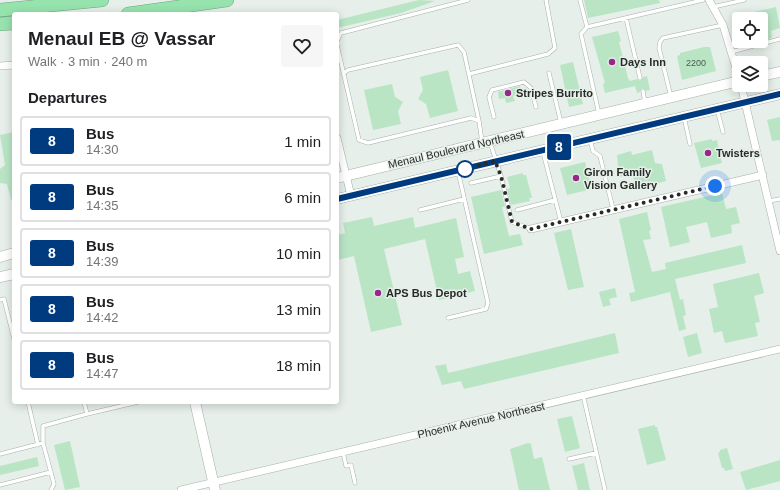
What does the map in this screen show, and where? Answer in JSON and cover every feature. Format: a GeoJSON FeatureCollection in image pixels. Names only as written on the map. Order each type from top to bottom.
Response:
{"type":"FeatureCollection","features":[{"type":"Feature","properties":{"kind":"highway"},"geometry":{"type":"LineString","coordinates":[[0,10],[102,0]]}},
{"type":"Feature","properties":{"kind":"highway"},"geometry":{"type":"LineString","coordinates":[[142,12],[227,0]]}},
{"type":"Feature","properties":{"kind":"highway"},"geometry":{"type":"LineString","coordinates":[[0,24],[12,24]]}},
{"type":"Feature","properties":{"kind":"main road"},"geometry":{"type":"LineString","coordinates":[[768,75],[780,72]]}},
{"type":"Feature","properties":{"kind":"main road","name":"Menaul Boulevard Northeast"},"geometry":{"type":"LineString","coordinates":[[342,177],[732,83]]}},
{"type":"Feature","properties":{"kind":"main road","name":"Menaul Boulevard Northeast"},"geometry":{"type":"LineString","coordinates":[[339,199],[780,94]]}},
{"type":"Feature","properties":{"kind":"main road"},"geometry":{"type":"LineString","coordinates":[[0,257],[12,254]]}},
{"type":"Feature","properties":{"kind":"main road"},"geometry":{"type":"LineString","coordinates":[[0,277],[12,274]]}},
{"type":"Feature","properties":{"kind":"main road"},"geometry":{"type":"LineString","coordinates":[[195,404],[214,486]]}},
{"type":"Feature","properties":{"kind":"street"},"geometry":{"type":"LineString","coordinates":[[711,3],[723,25],[732,56]]}},
{"type":"Feature","properties":{"kind":"street"},"geometry":{"type":"LineString","coordinates":[[0,66],[12,66]]}},
{"type":"Feature","properties":{"kind":"street"},"geometry":{"type":"LineString","coordinates":[[743,92],[769,201],[778,229],[780,251]]}},
{"type":"Feature","properties":{"kind":"street"},"geometry":{"type":"LineString","coordinates":[[339,154],[342,177],[351,196]]}},
{"type":"Feature","properties":{"kind":"street"},"geometry":{"type":"LineString","coordinates":[[531,229],[763,175]]}},
{"type":"Feature","properties":{"kind":"street","name":"Phoenix Avenue Northeast"},"geometry":{"type":"LineString","coordinates":[[181,490],[214,486],[343,452],[780,349]]}},
{"type":"Feature","properties":{"kind":"lane"},"geometry":{"type":"LineString","coordinates":[[339,32],[468,0]]}},
{"type":"Feature","properties":{"kind":"lane"},"geometry":{"type":"LineString","coordinates":[[469,74],[548,54],[555,48],[546,0]]}},
{"type":"Feature","properties":{"kind":"lane"},"geometry":{"type":"LineString","coordinates":[[580,0],[587,27]]}},
{"type":"Feature","properties":{"kind":"lane"},"geometry":{"type":"LineString","coordinates":[[599,115],[581,34],[587,27],[703,0]]}},
{"type":"Feature","properties":{"kind":"lane"},"geometry":{"type":"LineString","coordinates":[[711,3],[744,0]]}},
{"type":"Feature","properties":{"kind":"lane"},"geometry":{"type":"LineString","coordinates":[[626,18],[640,78]]}},
{"type":"Feature","properties":{"kind":"lane"},"geometry":{"type":"LineString","coordinates":[[671,98],[659,48],[660,42],[663,38],[723,25]]}},
{"type":"Feature","properties":{"kind":"lane"},"geometry":{"type":"LineString","coordinates":[[731,52],[780,39]]}},
{"type":"Feature","properties":{"kind":"lane"},"geometry":{"type":"LineString","coordinates":[[343,74],[348,70],[458,45],[464,52],[479,121],[486,142],[501,176],[512,222],[531,229]]}},
{"type":"Feature","properties":{"kind":"lane"},"geometry":{"type":"LineString","coordinates":[[339,55],[359,140],[368,144],[471,118],[479,121]]}},
{"type":"Feature","properties":{"kind":"lane"},"geometry":{"type":"LineString","coordinates":[[549,73],[561,124]]}},
{"type":"Feature","properties":{"kind":"lane"},"geometry":{"type":"LineString","coordinates":[[494,117],[489,97],[492,90],[514,83],[524,82],[531,88],[536,107]]}},
{"type":"Feature","properties":{"kind":"lane"},"geometry":{"type":"LineString","coordinates":[[643,91],[646,104]]}},
{"type":"Feature","properties":{"kind":"lane"},"geometry":{"type":"LineString","coordinates":[[717,108],[723,132]]}},
{"type":"Feature","properties":{"kind":"lane"},"geometry":{"type":"LineString","coordinates":[[683,116],[690,144]]}},
{"type":"Feature","properties":{"kind":"lane"},"geometry":{"type":"LineString","coordinates":[[590,139],[593,151],[600,156],[613,210]]}},
{"type":"Feature","properties":{"kind":"lane"},"geometry":{"type":"LineString","coordinates":[[542,150],[561,222]]}},
{"type":"Feature","properties":{"kind":"lane"},"geometry":{"type":"LineString","coordinates":[[448,318],[486,309],[488,303],[457,170]]}},
{"type":"Feature","properties":{"kind":"lane"},"geometry":{"type":"LineString","coordinates":[[471,183],[501,176]]}},
{"type":"Feature","properties":{"kind":"lane"},"geometry":{"type":"LineString","coordinates":[[420,210],[464,199]]}},
{"type":"Feature","properties":{"kind":"lane"},"geometry":{"type":"LineString","coordinates":[[769,201],[780,199]]}},
{"type":"Feature","properties":{"kind":"lane"},"geometry":{"type":"LineString","coordinates":[[517,210],[555,200]]}},
{"type":"Feature","properties":{"kind":"lane"},"geometry":{"type":"LineString","coordinates":[[0,300],[4,299],[12,331]]}},
{"type":"Feature","properties":{"kind":"lane"},"geometry":{"type":"LineString","coordinates":[[583,395],[605,490]]}},
{"type":"Feature","properties":{"kind":"lane"},"geometry":{"type":"LineString","coordinates":[[28,404],[38,444]]}},
{"type":"Feature","properties":{"kind":"lane"},"geometry":{"type":"LineString","coordinates":[[84,404],[87,414]]}},
{"type":"Feature","properties":{"kind":"lane"},"geometry":{"type":"LineString","coordinates":[[51,490],[54,484],[43,443],[43,426],[130,404]]}},
{"type":"Feature","properties":{"kind":"lane"},"geometry":{"type":"LineString","coordinates":[[0,454],[43,443]]}},
{"type":"Feature","properties":{"kind":"lane"},"geometry":{"type":"LineString","coordinates":[[343,452],[345,466],[351,465],[354,483]]}},
{"type":"Feature","properties":{"kind":"lane"},"geometry":{"type":"LineString","coordinates":[[569,459],[596,452]]}},
{"type":"Feature","properties":{"kind":"lane"},"geometry":{"type":"LineString","coordinates":[[0,485],[51,472]]}},
{"type":"Feature","properties":{"kind":"building"},"geometry":{"type":"Polygon","coordinates":[[[419,0],[435,1],[401,13],[339,28],[339,20],[419,0]]]}},
{"type":"Feature","properties":{"kind":"building"},"geometry":{"type":"Polygon","coordinates":[[[584,0],[659,0],[660,3],[588,18],[584,0]]]}},
{"type":"Feature","properties":{"kind":"building"},"geometry":{"type":"Polygon","coordinates":[[[776,7],[780,28],[771,31],[772,38],[768,39],[768,12],[754,12],[776,7]]]}},
{"type":"Feature","properties":{"kind":"building","name":"Days Inn"},"geometry":{"type":"Polygon","coordinates":[[[618,31],[621,41],[619,42],[628,78],[630,81],[637,79],[640,81],[643,77],[647,76],[650,90],[646,91],[642,88],[640,92],[637,93],[635,86],[605,93],[603,84],[605,83],[592,37],[618,31]]]}},
{"type":"Feature","properties":{"kind":"building"},"geometry":{"type":"Polygon","coordinates":[[[710,47],[716,71],[682,80],[677,56],[680,55],[680,53],[710,47]]]}},
{"type":"Feature","properties":{"kind":"building"},"geometry":{"type":"Polygon","coordinates":[[[573,62],[583,104],[569,107],[560,65],[573,62]]]}},
{"type":"Feature","properties":{"kind":"building"},"geometry":{"type":"Polygon","coordinates":[[[448,70],[458,111],[430,118],[426,104],[418,99],[423,90],[420,77],[448,70]]]}},
{"type":"Feature","properties":{"kind":"building"},"geometry":{"type":"Polygon","coordinates":[[[392,84],[395,97],[403,102],[398,111],[401,124],[373,130],[364,90],[392,84]]]}},
{"type":"Feature","properties":{"kind":"building","name":"Stripes Burrito"},"geometry":{"type":"Polygon","coordinates":[[[520,86],[521,91],[518,92],[519,94],[513,96],[515,101],[506,103],[505,98],[499,99],[498,92],[520,86]]]}},
{"type":"Feature","properties":{"kind":"building"},"geometry":{"type":"Polygon","coordinates":[[[780,117],[780,140],[772,141],[767,120],[780,117]]]}},
{"type":"Feature","properties":{"kind":"building"},"geometry":{"type":"Polygon","coordinates":[[[12,132],[12,200],[7,184],[0,183],[0,169],[5,165],[0,135],[12,132]]]}},
{"type":"Feature","properties":{"kind":"building","name":"Twisters"},"geometry":{"type":"Polygon","coordinates":[[[712,139],[712,141],[717,140],[722,163],[701,168],[694,143],[712,139]]]}},
{"type":"Feature","properties":{"kind":"building"},"geometry":{"type":"Polygon","coordinates":[[[652,150],[655,163],[662,164],[666,181],[648,186],[647,181],[635,184],[633,174],[619,177],[617,155],[631,151],[632,155],[652,150]]]}},
{"type":"Feature","properties":{"kind":"building","name":"Giron Family Vision Gallery"},"geometry":{"type":"Polygon","coordinates":[[[585,162],[592,189],[567,195],[560,168],[585,162]]]}},
{"type":"Feature","properties":{"kind":"building"},"geometry":{"type":"Polygon","coordinates":[[[523,173],[523,175],[526,175],[532,198],[529,198],[530,201],[511,205],[507,189],[510,188],[507,177],[523,173]]]}},
{"type":"Feature","properties":{"kind":"building"},"geometry":{"type":"Polygon","coordinates":[[[501,190],[505,207],[502,207],[509,236],[520,234],[523,245],[484,254],[471,197],[501,190]]]}},
{"type":"Feature","properties":{"kind":"building"},"geometry":{"type":"Polygon","coordinates":[[[722,193],[726,209],[736,207],[740,223],[731,225],[732,233],[711,238],[707,222],[686,227],[690,242],[670,247],[661,207],[722,193]]]}},
{"type":"Feature","properties":{"kind":"building"},"geometry":{"type":"Polygon","coordinates":[[[647,212],[651,230],[649,231],[651,239],[643,240],[652,272],[666,269],[665,263],[742,245],[746,263],[675,279],[680,300],[683,299],[686,315],[683,316],[686,329],[679,331],[670,292],[631,302],[629,293],[635,292],[619,219],[647,212]]]}},
{"type":"Feature","properties":{"kind":"building","name":"APS Bus Depot"},"geometry":{"type":"Polygon","coordinates":[[[372,217],[374,226],[413,217],[415,228],[456,218],[464,257],[455,259],[458,274],[470,271],[475,291],[439,300],[425,239],[384,249],[402,325],[371,332],[354,256],[339,260],[339,234],[345,233],[343,223],[372,217]]]}},
{"type":"Feature","properties":{"kind":"building"},"geometry":{"type":"Polygon","coordinates":[[[571,229],[584,287],[568,290],[554,233],[571,229]]]}},
{"type":"Feature","properties":{"kind":"building"},"geometry":{"type":"Polygon","coordinates":[[[759,273],[764,293],[754,296],[760,322],[755,323],[758,336],[725,343],[722,331],[714,333],[709,309],[718,307],[713,284],[759,273]]]}},
{"type":"Feature","properties":{"kind":"building"},"geometry":{"type":"Polygon","coordinates":[[[615,288],[617,297],[609,299],[611,305],[603,307],[599,292],[615,288]]]}},
{"type":"Feature","properties":{"kind":"building"},"geometry":{"type":"Polygon","coordinates":[[[615,333],[619,353],[464,389],[461,381],[442,385],[435,366],[446,364],[448,373],[615,333]]]}},
{"type":"Feature","properties":{"kind":"building"},"geometry":{"type":"Polygon","coordinates":[[[697,333],[702,353],[688,357],[683,337],[697,333]]]}},
{"type":"Feature","properties":{"kind":"building"},"geometry":{"type":"Polygon","coordinates":[[[572,416],[580,448],[565,452],[557,419],[572,416]]]}},
{"type":"Feature","properties":{"kind":"building"},"geometry":{"type":"Polygon","coordinates":[[[655,425],[655,427],[657,427],[666,460],[647,465],[638,429],[655,425]]]}},
{"type":"Feature","properties":{"kind":"building"},"geometry":{"type":"Polygon","coordinates":[[[70,441],[80,487],[65,490],[54,445],[70,441]]]}},
{"type":"Feature","properties":{"kind":"building"},"geometry":{"type":"Polygon","coordinates":[[[528,443],[531,444],[534,459],[542,457],[550,490],[519,490],[510,449],[528,443]]]}},
{"type":"Feature","properties":{"kind":"building"},"geometry":{"type":"Polygon","coordinates":[[[727,448],[733,469],[725,471],[724,468],[722,468],[718,453],[720,450],[727,448]]]}},
{"type":"Feature","properties":{"kind":"building"},"geometry":{"type":"Polygon","coordinates":[[[37,457],[39,466],[0,475],[0,466],[37,457]]]}},
{"type":"Feature","properties":{"kind":"building"},"geometry":{"type":"Polygon","coordinates":[[[780,460],[780,481],[746,490],[740,472],[780,460]]]}},
{"type":"Feature","properties":{"kind":"building"},"geometry":{"type":"Polygon","coordinates":[[[584,463],[590,490],[578,490],[572,466],[584,463]]]}},
{"type":"Feature","properties":{"kind":"bus line","name":"8"},"geometry":{"type":"LineString","coordinates":[[339,199],[780,94]]}},
{"type":"Feature","properties":{"kind":"place","name":"Days Inn"},"geometry":{"type":"Point","coordinates":[612,62]}},
{"type":"Feature","properties":{"kind":"place","name":"Stripes Burrito"},"geometry":{"type":"Point","coordinates":[508,93]}},
{"type":"Feature","properties":{"kind":"place","name":"Twisters"},"geometry":{"type":"Point","coordinates":[708,153]}},
{"type":"Feature","properties":{"kind":"place","name":"Giron Family Vision Gallery"},"geometry":{"type":"Point","coordinates":[576,178]}},
{"type":"Feature","properties":{"kind":"place","name":"APS Bus Depot"},"geometry":{"type":"Point","coordinates":[378,293]}},
{"type":"Feature","properties":{"kind":"route"},"geometry":{"type":"LineString","coordinates":[[465,169],[495,161],[501,176],[512,222],[531,229],[715,186]]}}]}
